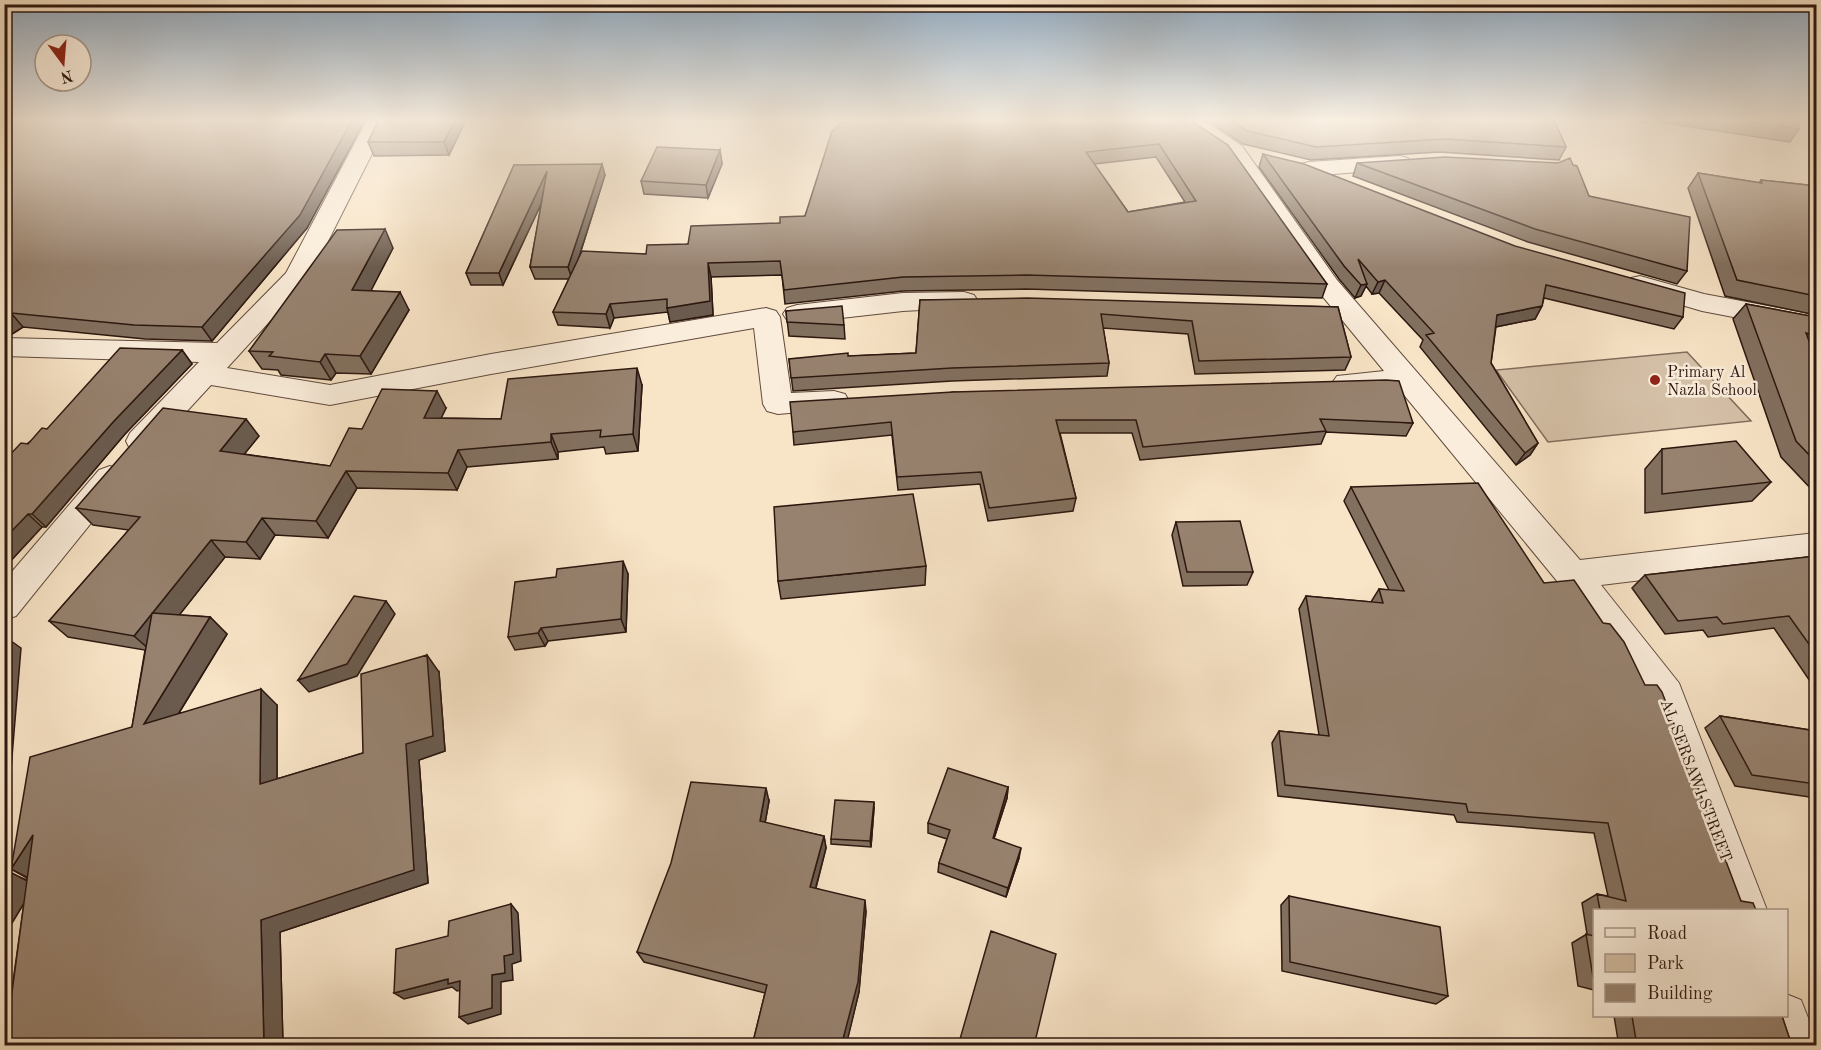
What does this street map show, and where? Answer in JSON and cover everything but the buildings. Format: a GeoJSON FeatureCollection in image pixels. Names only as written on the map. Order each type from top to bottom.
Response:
{"type":"FeatureCollection","features":[{"type":"Feature","properties":{"kind":"street"},"geometry":{"type":"LineString","coordinates":[[4,606],[138,444],[297,277],[353,169]]}},
{"type":"Feature","properties":{"kind":"street","name":"AL SERSAWI STREET"},"geometry":{"type":"LineString","coordinates":[[1246,169],[1328,286],[1582,587],[1666,695],[1746,909]]}},
{"type":"Feature","properties":{"kind":"street"},"geometry":{"type":"LineString","coordinates":[[1302,169],[1363,190]]}},
{"type":"Feature","properties":{"kind":"street"},"geometry":{"type":"LineString","coordinates":[[1622,279],[1702,302],[1816,324]]}},
{"type":"Feature","properties":{"kind":"street"},"geometry":{"type":"LineString","coordinates":[[203,374],[330,395],[491,364],[765,317],[903,302],[992,301]]}},
{"type":"Feature","properties":{"kind":"street"},"geometry":{"type":"LineString","coordinates":[[1313,311],[1350,310]]}},
{"type":"Feature","properties":{"kind":"street"},"geometry":{"type":"LineString","coordinates":[[765,317],[778,404],[859,399]]}},
{"type":"Feature","properties":{"kind":"street"},"geometry":{"type":"LineString","coordinates":[[4,347],[224,353]]}},
{"type":"Feature","properties":{"kind":"street"},"geometry":{"type":"LineString","coordinates":[[1323,384],[1406,380]]}},
{"type":"Feature","properties":{"kind":"street"},"geometry":{"type":"LineString","coordinates":[[1582,587],[1816,546]]}},
{"type":"Feature","properties":{"kind":"street"},"geometry":{"type":"LineString","coordinates":[[1785,1017],[1796,1046]]}},
{"type":"Feature","properties":{"kind":"green space"},"geometry":{"type":"Polygon","coordinates":[[[1687,352],[1751,421],[1548,442],[1496,370],[1687,352]]]}},
{"type":"Feature","properties":{"kind":"place","name":"Primary Al Nazla School"},"geometry":{"type":"Point","coordinates":[1655,380]}}]}
